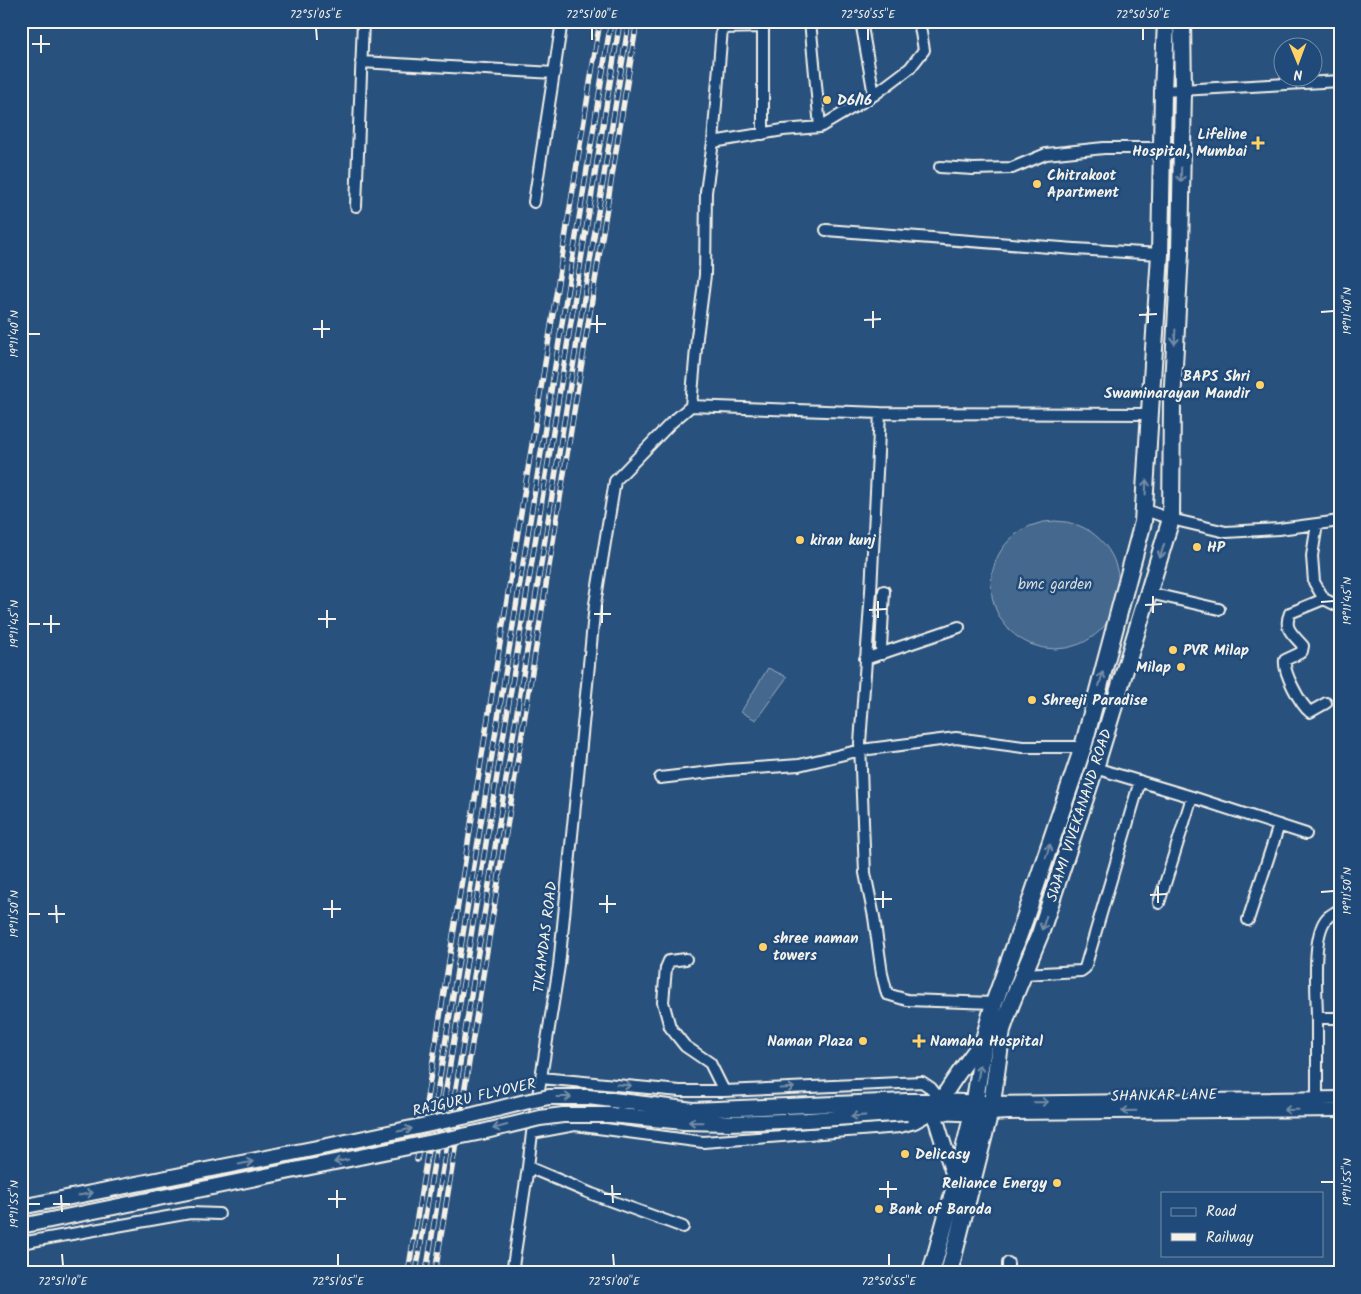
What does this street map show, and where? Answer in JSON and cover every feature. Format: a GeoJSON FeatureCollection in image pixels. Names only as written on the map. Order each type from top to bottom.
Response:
{"type":"FeatureCollection","features":[{"type":"Feature","properties":{"kind":"main road","name":"SWAMI VIVEKANAND ROAD"},"geometry":{"type":"LineString","coordinates":[[932,1273],[956,1183],[982,1108],[985,1036],[994,1003],[1025,918],[1082,747],[1143,522],[1160,254],[1166,21]]}},
{"type":"Feature","properties":{"kind":"main road","name":"SWAMI VIVEKANAND ROAD"},"geometry":{"type":"LineString","coordinates":[[949,1273],[982,1108],[1002,1030],[1040,934],[1095,768],[1171,519],[1172,403],[1180,253],[1183,90],[1182,21]]}},
{"type":"Feature","properties":{"kind":"main road"},"geometry":{"type":"LineString","coordinates":[[956,1183],[940,1136],[938,1106],[950,1084],[985,1036]]}},
{"type":"Feature","properties":{"kind":"main road","name":"RAJGURU FLYOVER"},"geometry":{"type":"LineString","coordinates":[[21,1207],[337,1144],[549,1098],[588,1097],[693,1110],[938,1106],[982,1108]]}},
{"type":"Feature","properties":{"kind":"main road","name":"RAJGURU FLYOVER"},"geometry":{"type":"LineString","coordinates":[[21,1226],[563,1114],[610,1114],[684,1122],[729,1123],[807,1120],[907,1107]]}},
{"type":"Feature","properties":{"kind":"street"},"geometry":{"type":"LineString","coordinates":[[356,206],[363,21]]}},
{"type":"Feature","properties":{"kind":"street"},"geometry":{"type":"LineString","coordinates":[[534,202],[562,21]]}},
{"type":"Feature","properties":{"kind":"street"},"geometry":{"type":"LineString","coordinates":[[810,21],[820,127]]}},
{"type":"Feature","properties":{"kind":"street"},"geometry":{"type":"LineString","coordinates":[[861,21],[874,95]]}},
{"type":"Feature","properties":{"kind":"street"},"geometry":{"type":"LineString","coordinates":[[713,142],[820,127],[874,95],[910,68],[924,50],[919,21]]}},
{"type":"Feature","properties":{"kind":"street"},"geometry":{"type":"LineString","coordinates":[[763,134],[763,24],[722,28],[713,142],[706,192],[705,275],[691,406],[880,413],[1149,414]]}},
{"type":"Feature","properties":{"kind":"street"},"geometry":{"type":"LineString","coordinates":[[362,62],[554,73]]}},
{"type":"Feature","properties":{"kind":"street"},"geometry":{"type":"LineString","coordinates":[[1163,91],[1340,81]]}},
{"type":"Feature","properties":{"kind":"street"},"geometry":{"type":"LineString","coordinates":[[940,167],[974,169],[1012,168],[1046,154],[1104,148],[1162,148]]}},
{"type":"Feature","properties":{"kind":"street"},"geometry":{"type":"LineString","coordinates":[[826,230],[1160,254]]}},
{"type":"Feature","properties":{"kind":"street","name":"TIKAMDAS ROAD"},"geometry":{"type":"LineString","coordinates":[[512,1273],[559,966],[595,604],[615,481],[671,423],[691,406]]}},
{"type":"Feature","properties":{"kind":"street"},"geometry":{"type":"LineString","coordinates":[[880,413],[861,750],[865,873],[874,917],[882,974],[887,994],[907,1000],[994,1003]]}},
{"type":"Feature","properties":{"kind":"street"},"geometry":{"type":"LineString","coordinates":[[1145,510],[1171,519],[1226,532],[1278,529],[1340,521]]}},
{"type":"Feature","properties":{"kind":"street"},"geometry":{"type":"LineString","coordinates":[[1317,524],[1312,556],[1314,582],[1324,599],[1340,607]]}},
{"type":"Feature","properties":{"kind":"street"},"geometry":{"type":"LineString","coordinates":[[870,591],[886,591],[882,651]]}},
{"type":"Feature","properties":{"kind":"street"},"geometry":{"type":"LineString","coordinates":[[1149,593],[1219,609]]}},
{"type":"Feature","properties":{"kind":"street"},"geometry":{"type":"LineString","coordinates":[[1324,599],[1290,613],[1287,627],[1303,646],[1300,653],[1285,660],[1284,666],[1296,693],[1306,709],[1310,712],[1326,703]]}},
{"type":"Feature","properties":{"kind":"street"},"geometry":{"type":"LineString","coordinates":[[865,659],[882,651],[959,627]]}},
{"type":"Feature","properties":{"kind":"street"},"geometry":{"type":"LineString","coordinates":[[866,648],[882,651]]}},
{"type":"Feature","properties":{"kind":"street"},"geometry":{"type":"LineString","coordinates":[[660,778],[728,770],[799,765],[861,750],[956,738],[1023,747],[1082,747]]}},
{"type":"Feature","properties":{"kind":"street"},"geometry":{"type":"LineString","coordinates":[[1095,768],[1306,834]]}},
{"type":"Feature","properties":{"kind":"street"},"geometry":{"type":"LineString","coordinates":[[1023,974],[1080,971],[1085,968],[1140,781]]}},
{"type":"Feature","properties":{"kind":"street"},"geometry":{"type":"LineString","coordinates":[[1159,903],[1192,797]]}},
{"type":"Feature","properties":{"kind":"street"},"geometry":{"type":"LineString","coordinates":[[1248,920],[1278,824]]}},
{"type":"Feature","properties":{"kind":"street"},"geometry":{"type":"LineString","coordinates":[[1317,1098],[1316,964],[1320,931],[1326,919],[1340,910]]}},
{"type":"Feature","properties":{"kind":"street"},"geometry":{"type":"LineString","coordinates":[[686,959],[670,961],[666,968],[663,1002],[670,1027],[685,1046],[710,1063],[724,1091]]}},
{"type":"Feature","properties":{"kind":"street"},"geometry":{"type":"LineString","coordinates":[[1317,1018],[1340,1018]]}},
{"type":"Feature","properties":{"kind":"street"},"geometry":{"type":"LineString","coordinates":[[532,1133],[575,1125],[703,1142],[900,1127],[915,1123],[938,1106],[931,1088],[922,1082],[724,1091],[680,1090],[541,1078]]}},
{"type":"Feature","properties":{"kind":"street","name":"SHANKAR LANE"},"geometry":{"type":"LineString","coordinates":[[982,1108],[1340,1098]]}},
{"type":"Feature","properties":{"kind":"street","name":"SHANKAR LANE"},"geometry":{"type":"LineString","coordinates":[[982,1108],[1009,1113],[1340,1110]]}},
{"type":"Feature","properties":{"kind":"street"},"geometry":{"type":"LineString","coordinates":[[528,1167],[592,1194],[683,1227]]}},
{"type":"Feature","properties":{"kind":"street"},"geometry":{"type":"LineString","coordinates":[[21,1243],[190,1213],[218,1214]]}},
{"type":"Feature","properties":{"kind":"green space","name":"bmc garden"},"geometry":{"type":"Polygon","coordinates":[[[1055,521],[1080,525],[1101,539],[1115,560],[1119,585],[1115,610],[1101,631],[1080,645],[1055,649],[1030,645],[1009,631],[995,610],[991,585],[995,560],[1009,539],[1030,525],[1055,521]]]}},
{"type":"Feature","properties":{"kind":"green space"},"geometry":{"type":"Polygon","coordinates":[[[768,668],[787,677],[756,720],[741,712],[768,668]]]}},
{"type":"Feature","properties":{"kind":"railway"},"geometry":{"type":"LineString","coordinates":[[417,1160],[600,21]]}},
{"type":"Feature","properties":{"kind":"railway"},"geometry":{"type":"LineString","coordinates":[[408,1273],[611,21]]}},
{"type":"Feature","properties":{"kind":"railway"},"geometry":{"type":"LineString","coordinates":[[416,1273],[620,21]]}},
{"type":"Feature","properties":{"kind":"railway"},"geometry":{"type":"LineString","coordinates":[[426,1273],[629,21]]}},
{"type":"Feature","properties":{"kind":"railway"},"geometry":{"type":"LineString","coordinates":[[435,1273],[637,21]]}},
{"type":"Feature","properties":{"kind":"place","name":"D6/16"},"geometry":{"type":"Point","coordinates":[827,100]}},
{"type":"Feature","properties":{"kind":"place","name":"Lifeline Hospital, Mumbai"},"geometry":{"type":"Point","coordinates":[1258,143]}},
{"type":"Feature","properties":{"kind":"place","name":"Chitrakoot Apartment"},"geometry":{"type":"Point","coordinates":[1037,184]}},
{"type":"Feature","properties":{"kind":"place","name":"BAPS Shri Swaminarayan Mandir"},"geometry":{"type":"Point","coordinates":[1260,385]}},
{"type":"Feature","properties":{"kind":"place","name":"kiran kunj"},"geometry":{"type":"Point","coordinates":[800,540]}},
{"type":"Feature","properties":{"kind":"place","name":"HP"},"geometry":{"type":"Point","coordinates":[1197,547]}},
{"type":"Feature","properties":{"kind":"place","name":"PVR Milap"},"geometry":{"type":"Point","coordinates":[1173,650]}},
{"type":"Feature","properties":{"kind":"place","name":"Milap"},"geometry":{"type":"Point","coordinates":[1181,667]}},
{"type":"Feature","properties":{"kind":"place","name":"Shreeji Paradise"},"geometry":{"type":"Point","coordinates":[1032,700]}},
{"type":"Feature","properties":{"kind":"place","name":"shree naman towers"},"geometry":{"type":"Point","coordinates":[763,947]}},
{"type":"Feature","properties":{"kind":"place","name":"Naman Plaza"},"geometry":{"type":"Point","coordinates":[863,1041]}},
{"type":"Feature","properties":{"kind":"place","name":"Namaha Hospital"},"geometry":{"type":"Point","coordinates":[919,1041]}},
{"type":"Feature","properties":{"kind":"place","name":"Delicasy"},"geometry":{"type":"Point","coordinates":[905,1154]}},
{"type":"Feature","properties":{"kind":"place","name":"Reliance Energy"},"geometry":{"type":"Point","coordinates":[1057,1183]}},
{"type":"Feature","properties":{"kind":"place","name":"Bank of Baroda"},"geometry":{"type":"Point","coordinates":[879,1209]}}]}
